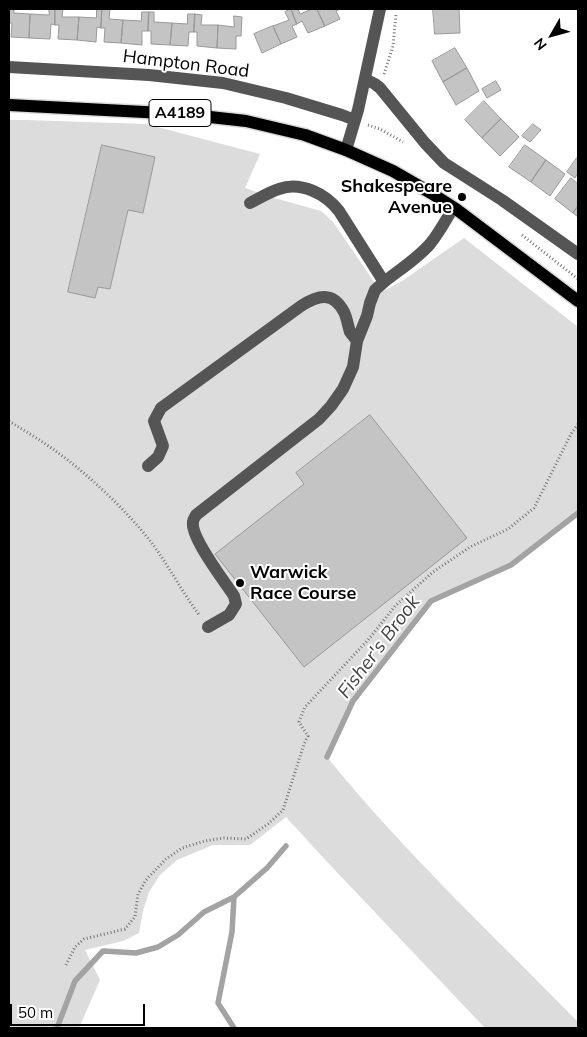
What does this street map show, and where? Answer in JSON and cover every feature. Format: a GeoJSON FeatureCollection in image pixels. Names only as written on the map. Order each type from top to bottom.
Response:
{"type":"FeatureCollection","features":[{"type":"Feature","properties":{"kind":"main road","name":"A4189"},"geometry":{"type":"LineString","coordinates":[[9,105],[184,114],[246,121],[305,134],[393,171],[431,193],[578,301]]}},
{"type":"Feature","properties":{"kind":"street"},"geometry":{"type":"LineString","coordinates":[[346,150],[364,123],[365,79],[380,9]]}},
{"type":"Feature","properties":{"kind":"street","name":"Hampton Road"},"geometry":{"type":"LineString","coordinates":[[9,67],[149,75],[223,83],[286,98],[364,123]]}},
{"type":"Feature","properties":{"kind":"street"},"geometry":{"type":"LineString","coordinates":[[365,79],[380,88],[444,163],[502,200],[578,254]]}},
{"type":"Feature","properties":{"kind":"street"},"geometry":{"type":"LineString","coordinates":[[250,203],[280,188],[287,187],[303,188],[320,194],[334,204],[384,282]]}},
{"type":"Feature","properties":{"kind":"street"},"geometry":{"type":"LineString","coordinates":[[208,627],[229,614],[236,604],[234,596],[199,543],[194,532],[192,523],[196,515],[319,419],[330,406],[343,389],[353,368],[357,342],[375,290],[431,243],[453,208]]}},
{"type":"Feature","properties":{"kind":"street"},"geometry":{"type":"LineString","coordinates":[[148,466],[158,457],[163,446],[154,422],[161,408],[310,300],[323,296],[332,299],[340,306],[345,314],[350,332],[357,342]]}},
{"type":"Feature","properties":{"kind":"path"},"geometry":{"type":"LineString","coordinates":[[380,88],[393,46],[396,9]]}},
{"type":"Feature","properties":{"kind":"path"},"geometry":{"type":"LineString","coordinates":[[364,123],[371,120]]}},
{"type":"Feature","properties":{"kind":"path"},"geometry":{"type":"LineString","coordinates":[[364,123],[380,128],[410,146]]}},
{"type":"Feature","properties":{"kind":"path"},"geometry":{"type":"LineString","coordinates":[[9,421],[59,452],[129,517],[160,554],[192,606],[208,627]]}},
{"type":"Feature","properties":{"kind":"path"},"geometry":{"type":"LineString","coordinates":[[66,965],[75,947],[84,939],[125,929],[135,917],[138,894],[146,880],[166,859],[182,848],[205,841],[224,838],[246,839],[268,824],[283,810],[308,736],[299,722],[305,707],[342,670],[396,605],[433,572],[470,547],[508,529],[534,508],[571,434],[578,424]]}},
{"type":"Feature","properties":{"kind":"shaded area","name":"Warwick Race Course"},"geometry":{"type":"Polygon","coordinates":[[[9,120],[146,124],[260,154],[245,188],[321,211],[333,222],[381,292],[399,283],[464,238],[578,327],[578,513],[511,565],[431,601],[353,701],[327,757],[417,859],[578,1022],[578,1028],[485,1028],[286,817],[250,845],[213,845],[177,860],[160,875],[149,892],[139,933],[123,941],[85,950],[100,980],[79,1028],[9,1028],[9,120]]]}},
{"type":"Feature","properties":{"kind":"building"},"geometry":{"type":"Polygon","coordinates":[[[9,9],[14,9],[14,13],[30,14],[29,38],[11,37],[12,23],[9,23],[9,9]]]}},
{"type":"Feature","properties":{"kind":"building"},"geometry":{"type":"Polygon","coordinates":[[[49,9],[55,9],[55,25],[51,24],[50,39],[29,38],[30,14],[49,15],[49,9]]]}},
{"type":"Feature","properties":{"kind":"building"},"geometry":{"type":"Polygon","coordinates":[[[55,9],[63,9],[62,17],[79,17],[77,40],[58,39],[59,25],[55,25],[55,9]]]}},
{"type":"Feature","properties":{"kind":"building"},"geometry":{"type":"Polygon","coordinates":[[[97,9],[102,9],[101,28],[97,27],[96,42],[77,40],[79,17],[96,18],[97,9]]]}},
{"type":"Feature","properties":{"kind":"building"},"geometry":{"type":"Polygon","coordinates":[[[102,9],[110,9],[109,19],[123,20],[121,43],[104,42],[105,28],[101,28],[102,9]]]}},
{"type":"Feature","properties":{"kind":"building"},"geometry":{"type":"Polygon","coordinates":[[[291,9],[297,24],[292,26],[297,37],[281,44],[273,26],[289,20],[285,12],[291,9]]]}},
{"type":"Feature","properties":{"kind":"building"},"geometry":{"type":"Polygon","coordinates":[[[291,9],[298,9],[300,14],[317,9],[325,26],[308,33],[302,21],[297,24],[291,9]]]}},
{"type":"Feature","properties":{"kind":"building"},"geometry":{"type":"Polygon","coordinates":[[[317,9],[340,9],[336,11],[340,19],[325,26],[317,9]]]}},
{"type":"Feature","properties":{"kind":"building"},"geometry":{"type":"Polygon","coordinates":[[[433,9],[459,9],[460,33],[435,34],[433,9]]]}},
{"type":"Feature","properties":{"kind":"building"},"geometry":{"type":"Polygon","coordinates":[[[142,12],[149,12],[148,31],[142,31],[142,45],[121,43],[123,20],[141,21],[142,12]]]}},
{"type":"Feature","properties":{"kind":"building"},"geometry":{"type":"Polygon","coordinates":[[[149,12],[154,12],[154,22],[172,23],[170,45],[151,44],[151,31],[148,31],[149,12]]]}},
{"type":"Feature","properties":{"kind":"building"},"geometry":{"type":"Polygon","coordinates":[[[188,14],[195,14],[194,32],[189,32],[188,46],[170,45],[172,23],[187,24],[188,14]]]}},
{"type":"Feature","properties":{"kind":"building"},"geometry":{"type":"Polygon","coordinates":[[[195,14],[202,15],[201,25],[218,25],[217,48],[197,46],[197,32],[194,32],[195,14]]]}},
{"type":"Feature","properties":{"kind":"building"},"geometry":{"type":"Polygon","coordinates":[[[234,16],[242,17],[241,36],[236,36],[236,49],[217,48],[218,25],[234,27],[234,16]]]}},
{"type":"Feature","properties":{"kind":"building"},"geometry":{"type":"Polygon","coordinates":[[[273,26],[281,44],[262,53],[254,34],[273,26]]]}},
{"type":"Feature","properties":{"kind":"building"},"geometry":{"type":"Polygon","coordinates":[[[455,48],[467,68],[443,82],[432,61],[455,48]]]}},
{"type":"Feature","properties":{"kind":"building"},"geometry":{"type":"Polygon","coordinates":[[[467,68],[479,91],[456,105],[443,82],[467,68]]]}},
{"type":"Feature","properties":{"kind":"building"},"geometry":{"type":"Polygon","coordinates":[[[496,81],[501,90],[487,98],[482,89],[496,81]]]}},
{"type":"Feature","properties":{"kind":"building"},"geometry":{"type":"Polygon","coordinates":[[[484,101],[501,119],[482,138],[465,120],[484,101]]]}},
{"type":"Feature","properties":{"kind":"building"},"geometry":{"type":"Polygon","coordinates":[[[501,119],[519,137],[500,156],[482,138],[501,119]]]}},
{"type":"Feature","properties":{"kind":"building"},"geometry":{"type":"Polygon","coordinates":[[[533,124],[541,130],[530,142],[522,136],[533,124]]]}},
{"type":"Feature","properties":{"kind":"building"},"geometry":{"type":"Polygon","coordinates":[[[102,145],[155,157],[143,213],[128,210],[110,289],[98,287],[95,298],[68,292],[102,145]]]}},
{"type":"Feature","properties":{"kind":"building"},"geometry":{"type":"Polygon","coordinates":[[[525,145],[546,160],[531,182],[509,167],[525,145]]]}},
{"type":"Feature","properties":{"kind":"building"},"geometry":{"type":"Polygon","coordinates":[[[577,158],[578,173],[575,178],[567,172],[577,158]]]}},
{"type":"Feature","properties":{"kind":"building"},"geometry":{"type":"Polygon","coordinates":[[[546,160],[565,174],[550,196],[531,182],[546,160]]]}},
{"type":"Feature","properties":{"kind":"building"},"geometry":{"type":"Polygon","coordinates":[[[571,178],[578,184],[578,206],[573,213],[555,199],[571,178]]]}},
{"type":"Feature","properties":{"kind":"building"},"geometry":{"type":"Polygon","coordinates":[[[578,206],[578,217],[573,213],[578,206]]]}},
{"type":"Feature","properties":{"kind":"building"},"geometry":{"type":"Polygon","coordinates":[[[370,415],[467,538],[304,667],[215,554],[304,484],[296,473],[370,415]]]}},
{"type":"Feature","properties":{"kind":"waterway","name":"Fisher's Brook"},"geometry":{"type":"LineString","coordinates":[[327,757],[353,701],[431,601],[511,565],[578,513]]}},
{"type":"Feature","properties":{"kind":"waterway","name":"Fisher's Brook"},"geometry":{"type":"LineString","coordinates":[[234,1028],[218,1003],[232,932],[234,897],[267,868],[286,846]]}},
{"type":"Feature","properties":{"kind":"waterway"},"geometry":{"type":"LineString","coordinates":[[57,1028],[75,981],[103,951],[136,953],[158,947],[178,935],[204,912],[234,897]]}},
{"type":"Feature","properties":{"kind":"place","name":"Shakespeare Avenue"},"geometry":{"type":"Point","coordinates":[462,197]}},
{"type":"Feature","properties":{"kind":"place","name":"Warwick Race Course"},"geometry":{"type":"Point","coordinates":[240,583]}}]}
